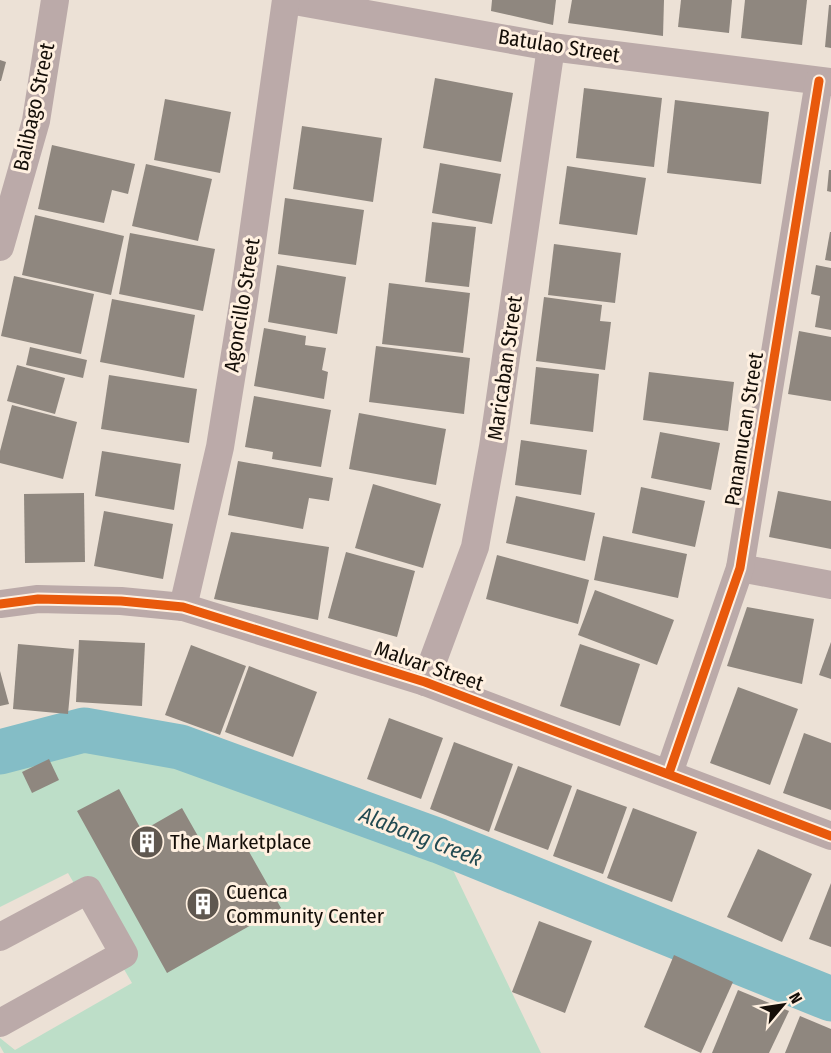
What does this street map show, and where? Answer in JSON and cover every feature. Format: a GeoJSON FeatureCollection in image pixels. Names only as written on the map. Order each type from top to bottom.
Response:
{"type":"FeatureCollection","features":[{"type":"Feature","properties":{"kind":"street","name":"Balibago Street"},"geometry":{"type":"LineString","coordinates":[[0,247],[36,121],[55,0]]}},
{"type":"Feature","properties":{"kind":"street","name":"Batulao Street"},"geometry":{"type":"LineString","coordinates":[[287,0],[551,47],[825,82]]}},
{"type":"Feature","properties":{"kind":"street","name":"Agoncillo Street"},"geometry":{"type":"LineString","coordinates":[[183,607],[220,447],[287,0]]}},
{"type":"Feature","properties":{"kind":"street","name":"Maricaban Street"},"geometry":{"type":"LineString","coordinates":[[425,682],[475,547],[494,447],[551,47]]}},
{"type":"Feature","properties":{"kind":"street","name":"Panamucan Street"},"geometry":{"type":"LineString","coordinates":[[669,773],[740,568],[825,82]]}},
{"type":"Feature","properties":{"kind":"street"},"geometry":{"type":"LineString","coordinates":[[740,568],[831,585]]}},
{"type":"Feature","properties":{"kind":"street","name":"Malvar Street"},"geometry":{"type":"LineString","coordinates":[[0,604],[38,599],[121,601],[183,607],[425,682],[831,836]]}},
{"type":"Feature","properties":{"kind":"street"},"geometry":{"type":"LineString","coordinates":[[0,936],[88,890],[124,954],[3,1016]]}},
{"type":"Feature","properties":{"kind":"green space"},"geometry":{"type":"Polygon","coordinates":[[[84,730],[439,841],[541,1053],[4,1053],[0,1046],[0,1038],[15,1050],[132,983],[68,873],[0,907],[0,752],[84,730]]]}},
{"type":"Feature","properties":{"kind":"building"},"geometry":{"type":"Polygon","coordinates":[[[492,0],[556,0],[553,25],[491,11],[492,0]]]}},
{"type":"Feature","properties":{"kind":"building"},"geometry":{"type":"Polygon","coordinates":[[[572,0],[664,0],[663,36],[568,23],[572,0]]]}},
{"type":"Feature","properties":{"kind":"building"},"geometry":{"type":"Polygon","coordinates":[[[681,0],[732,0],[729,33],[678,27],[681,0]]]}},
{"type":"Feature","properties":{"kind":"building"},"geometry":{"type":"Polygon","coordinates":[[[745,0],[807,0],[802,45],[741,38],[745,0]]]}},
{"type":"Feature","properties":{"kind":"building"},"geometry":{"type":"Polygon","coordinates":[[[829,5],[831,5],[831,48],[825,47],[829,5]]]}},
{"type":"Feature","properties":{"kind":"building"},"geometry":{"type":"Polygon","coordinates":[[[0,60],[6,62],[1,81],[0,81],[0,60]]]}},
{"type":"Feature","properties":{"kind":"building"},"geometry":{"type":"Polygon","coordinates":[[[435,78],[513,93],[501,162],[423,148],[435,78]]]}},
{"type":"Feature","properties":{"kind":"building"},"geometry":{"type":"Polygon","coordinates":[[[584,88],[662,98],[654,167],[576,158],[584,88]]]}},
{"type":"Feature","properties":{"kind":"building"},"geometry":{"type":"Polygon","coordinates":[[[165,99],[231,112],[220,173],[154,160],[165,99]]]}},
{"type":"Feature","properties":{"kind":"building"},"geometry":{"type":"Polygon","coordinates":[[[675,100],[769,112],[761,184],[667,173],[675,100]]]}},
{"type":"Feature","properties":{"kind":"building"},"geometry":{"type":"Polygon","coordinates":[[[302,126],[382,138],[373,202],[293,189],[302,126]]]}},
{"type":"Feature","properties":{"kind":"building"},"geometry":{"type":"Polygon","coordinates":[[[52,145],[135,164],[128,194],[112,190],[104,223],[38,209],[52,145]]]}},
{"type":"Feature","properties":{"kind":"building"},"geometry":{"type":"Polygon","coordinates":[[[440,163],[501,174],[492,224],[432,213],[440,163]]]}},
{"type":"Feature","properties":{"kind":"building"},"geometry":{"type":"Polygon","coordinates":[[[146,164],[212,179],[198,241],[132,226],[146,164]]]}},
{"type":"Feature","properties":{"kind":"building"},"geometry":{"type":"Polygon","coordinates":[[[567,166],[646,178],[637,235],[559,224],[567,166]]]}},
{"type":"Feature","properties":{"kind":"building"},"geometry":{"type":"Polygon","coordinates":[[[829,170],[831,170],[831,192],[827,191],[829,170]]]}},
{"type":"Feature","properties":{"kind":"building"},"geometry":{"type":"Polygon","coordinates":[[[285,198],[364,210],[356,265],[278,254],[285,198]]]}},
{"type":"Feature","properties":{"kind":"building"},"geometry":{"type":"Polygon","coordinates":[[[35,215],[124,236],[111,295],[22,275],[35,215]]]}},
{"type":"Feature","properties":{"kind":"building"},"geometry":{"type":"Polygon","coordinates":[[[432,222],[476,227],[469,287],[425,282],[432,222]]]}},
{"type":"Feature","properties":{"kind":"building"},"geometry":{"type":"Polygon","coordinates":[[[831,232],[831,261],[825,260],[831,232]]]}},
{"type":"Feature","properties":{"kind":"building"},"geometry":{"type":"Polygon","coordinates":[[[130,233],[215,249],[203,311],[119,294],[130,233]]]}},
{"type":"Feature","properties":{"kind":"building"},"geometry":{"type":"Polygon","coordinates":[[[554,244],[621,253],[615,303],[548,295],[554,244]]]}},
{"type":"Feature","properties":{"kind":"building"},"geometry":{"type":"Polygon","coordinates":[[[277,265],[346,277],[337,334],[268,322],[277,265]]]}},
{"type":"Feature","properties":{"kind":"building"},"geometry":{"type":"Polygon","coordinates":[[[816,265],[831,268],[831,330],[815,327],[820,296],[811,294],[816,265]]]}},
{"type":"Feature","properties":{"kind":"building"},"geometry":{"type":"Polygon","coordinates":[[[14,276],[94,294],[81,354],[1,336],[14,276]]]}},
{"type":"Feature","properties":{"kind":"building"},"geometry":{"type":"Polygon","coordinates":[[[389,283],[470,293],[463,353],[382,344],[389,283]]]}},
{"type":"Feature","properties":{"kind":"building"},"geometry":{"type":"Polygon","coordinates":[[[544,297],[602,305],[600,321],[611,322],[605,370],[536,361],[544,297]]]}},
{"type":"Feature","properties":{"kind":"building"},"geometry":{"type":"Polygon","coordinates":[[[112,299],[195,315],[184,378],[100,362],[112,299]]]}},
{"type":"Feature","properties":{"kind":"building"},"geometry":{"type":"Polygon","coordinates":[[[264,328],[306,336],[305,345],[326,348],[322,370],[328,372],[324,399],[254,386],[264,328]]]}},
{"type":"Feature","properties":{"kind":"building"},"geometry":{"type":"Polygon","coordinates":[[[799,331],[831,337],[831,401],[788,394],[799,331]]]}},
{"type":"Feature","properties":{"kind":"building"},"geometry":{"type":"Polygon","coordinates":[[[376,346],[470,358],[464,414],[369,402],[376,346]]]}},
{"type":"Feature","properties":{"kind":"building"},"geometry":{"type":"Polygon","coordinates":[[[30,347],[87,360],[83,378],[26,365],[30,347]]]}},
{"type":"Feature","properties":{"kind":"building"},"geometry":{"type":"Polygon","coordinates":[[[17,365],[65,378],[55,414],[7,401],[17,365]]]}},
{"type":"Feature","properties":{"kind":"building"},"geometry":{"type":"Polygon","coordinates":[[[536,367],[599,374],[593,432],[530,424],[536,367]]]}},
{"type":"Feature","properties":{"kind":"building"},"geometry":{"type":"Polygon","coordinates":[[[649,372],[734,382],[728,431],[643,420],[649,372]]]}},
{"type":"Feature","properties":{"kind":"building"},"geometry":{"type":"Polygon","coordinates":[[[109,375],[197,389],[189,443],[101,429],[109,375]]]}},
{"type":"Feature","properties":{"kind":"building"},"geometry":{"type":"Polygon","coordinates":[[[254,396],[331,410],[321,467],[272,459],[273,452],[245,447],[254,396]]]}},
{"type":"Feature","properties":{"kind":"building"},"geometry":{"type":"Polygon","coordinates":[[[12,405],[77,422],[63,479],[0,463],[0,451],[12,405]]]}},
{"type":"Feature","properties":{"kind":"building"},"geometry":{"type":"Polygon","coordinates":[[[359,413],[446,429],[436,485],[349,469],[359,413]]]}},
{"type":"Feature","properties":{"kind":"building"},"geometry":{"type":"Polygon","coordinates":[[[660,432],[720,443],[711,490],[651,478],[660,432]]]}},
{"type":"Feature","properties":{"kind":"building"},"geometry":{"type":"Polygon","coordinates":[[[521,440],[587,450],[581,495],[515,485],[521,440]]]}},
{"type":"Feature","properties":{"kind":"building"},"geometry":{"type":"Polygon","coordinates":[[[102,451],[181,464],[174,510],[95,496],[102,451]]]}},
{"type":"Feature","properties":{"kind":"building"},"geometry":{"type":"Polygon","coordinates":[[[238,461],[333,478],[329,501],[309,498],[303,529],[228,515],[238,461]]]}},
{"type":"Feature","properties":{"kind":"building"},"geometry":{"type":"Polygon","coordinates":[[[373,484],[441,504],[423,568],[355,548],[373,484]]]}},
{"type":"Feature","properties":{"kind":"building"},"geometry":{"type":"Polygon","coordinates":[[[641,487],[705,501],[695,547],[632,533],[641,487]]]}},
{"type":"Feature","properties":{"kind":"building"},"geometry":{"type":"Polygon","coordinates":[[[778,491],[831,501],[831,549],[769,537],[778,491]]]}},
{"type":"Feature","properties":{"kind":"building"},"geometry":{"type":"Polygon","coordinates":[[[84,493],[85,562],[25,563],[24,494],[84,493]]]}},
{"type":"Feature","properties":{"kind":"building"},"geometry":{"type":"Polygon","coordinates":[[[516,496],[595,513],[585,561],[506,543],[516,496]]]}},
{"type":"Feature","properties":{"kind":"building"},"geometry":{"type":"Polygon","coordinates":[[[104,511],[173,524],[163,579],[94,566],[104,511]]]}},
{"type":"Feature","properties":{"kind":"building"},"geometry":{"type":"Polygon","coordinates":[[[231,532],[329,547],[318,620],[214,599],[231,532]]]}},
{"type":"Feature","properties":{"kind":"building"},"geometry":{"type":"Polygon","coordinates":[[[603,536],[687,554],[678,598],[594,580],[603,536]]]}},
{"type":"Feature","properties":{"kind":"building"},"geometry":{"type":"Polygon","coordinates":[[[346,552],[415,571],[397,637],[328,618],[346,552]]]}},
{"type":"Feature","properties":{"kind":"building"},"geometry":{"type":"Polygon","coordinates":[[[497,555],[589,580],[578,624],[486,599],[497,555]]]}},
{"type":"Feature","properties":{"kind":"building"},"geometry":{"type":"Polygon","coordinates":[[[595,590],[674,620],[657,665],[578,635],[595,590]]]}},
{"type":"Feature","properties":{"kind":"building"},"geometry":{"type":"Polygon","coordinates":[[[747,607],[814,619],[802,684],[727,666],[747,607]]]}},
{"type":"Feature","properties":{"kind":"building"},"geometry":{"type":"Polygon","coordinates":[[[79,640],[145,643],[142,706],[76,702],[79,640]]]}},
{"type":"Feature","properties":{"kind":"building"},"geometry":{"type":"Polygon","coordinates":[[[831,642],[831,679],[819,675],[831,642]]]}},
{"type":"Feature","properties":{"kind":"building"},"geometry":{"type":"Polygon","coordinates":[[[18,644],[74,649],[68,714],[13,709],[18,644]]]}},
{"type":"Feature","properties":{"kind":"building"},"geometry":{"type":"Polygon","coordinates":[[[580,644],[640,664],[620,726],[560,706],[580,644]]]}},
{"type":"Feature","properties":{"kind":"building"},"geometry":{"type":"Polygon","coordinates":[[[191,645],[246,666],[220,735],[165,715],[191,645]]]}},
{"type":"Feature","properties":{"kind":"building"},"geometry":{"type":"Polygon","coordinates":[[[249,666],[317,692],[293,757],[225,732],[249,666]]]}},
{"type":"Feature","properties":{"kind":"building"},"geometry":{"type":"Polygon","coordinates":[[[0,671],[9,704],[0,706],[0,671]]]}},
{"type":"Feature","properties":{"kind":"building"},"geometry":{"type":"Polygon","coordinates":[[[738,687],[798,709],[770,785],[710,763],[738,687]]]}},
{"type":"Feature","properties":{"kind":"building"},"geometry":{"type":"Polygon","coordinates":[[[389,718],[443,738],[421,799],[367,779],[389,718]]]}},
{"type":"Feature","properties":{"kind":"building"},"geometry":{"type":"Polygon","coordinates":[[[804,733],[831,743],[831,810],[783,793],[804,733]]]}},
{"type":"Feature","properties":{"kind":"building"},"geometry":{"type":"Polygon","coordinates":[[[454,742],[513,764],[489,832],[430,809],[454,742]]]}},
{"type":"Feature","properties":{"kind":"building"},"geometry":{"type":"Polygon","coordinates":[[[49,759],[59,780],[32,793],[22,772],[49,759]]]}},
{"type":"Feature","properties":{"kind":"building"},"geometry":{"type":"Polygon","coordinates":[[[518,766],[572,786],[548,850],[494,830],[518,766]]]}},
{"type":"Feature","properties":{"kind":"building","name":"Cuenca Community Center"},"geometry":{"type":"Polygon","coordinates":[[[119,789],[142,831],[182,808],[207,852],[239,834],[281,908],[167,973],[77,811],[119,789]]]}},
{"type":"Feature","properties":{"kind":"building"},"geometry":{"type":"Polygon","coordinates":[[[577,789],[627,807],[603,874],[553,856],[577,789]]]}},
{"type":"Feature","properties":{"kind":"building"},"geometry":{"type":"Polygon","coordinates":[[[633,808],[697,832],[672,902],[607,878],[633,808]]]}},
{"type":"Feature","properties":{"kind":"building"},"geometry":{"type":"Polygon","coordinates":[[[758,849],[812,874],[782,942],[727,917],[758,849]]]}},
{"type":"Feature","properties":{"kind":"building"},"geometry":{"type":"Polygon","coordinates":[[[831,883],[831,947],[809,939],[831,883]]]}},
{"type":"Feature","properties":{"kind":"building"},"geometry":{"type":"Polygon","coordinates":[[[539,921],[592,941],[565,1013],[512,992],[539,921]]]}},
{"type":"Feature","properties":{"kind":"building"},"geometry":{"type":"Polygon","coordinates":[[[674,955],[733,982],[701,1053],[644,1027],[674,955]]]}},
{"type":"Feature","properties":{"kind":"building"},"geometry":{"type":"Polygon","coordinates":[[[738,990],[789,1011],[769,1053],[712,1053],[738,990]]]}},
{"type":"Feature","properties":{"kind":"building"},"geometry":{"type":"Polygon","coordinates":[[[800,1016],[831,1029],[831,1053],[785,1053],[800,1016]]]}},
{"type":"Feature","properties":{"kind":"waterway","name":"Alabang Creek"},"geometry":{"type":"LineString","coordinates":[[0,752],[84,730],[180,747],[439,841],[831,999]]}},
{"type":"Feature","properties":{"kind":"cycle path"},"geometry":{"type":"LineString","coordinates":[[669,773],[740,568],[819,81]]}},
{"type":"Feature","properties":{"kind":"cycle path"},"geometry":{"type":"LineString","coordinates":[[0,604],[38,599],[121,601],[183,607],[425,682],[831,836]]}},
{"type":"Feature","properties":{"kind":"place","name":"The Marketplace"},"geometry":{"type":"Point","coordinates":[147,842]}},
{"type":"Feature","properties":{"kind":"place","name":"Cuenca Community Center"},"geometry":{"type":"Point","coordinates":[203,904]}}]}
